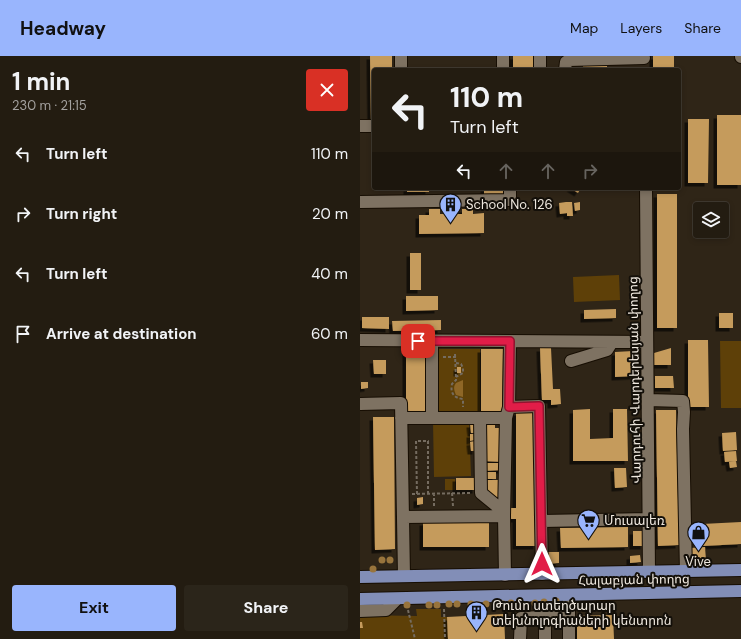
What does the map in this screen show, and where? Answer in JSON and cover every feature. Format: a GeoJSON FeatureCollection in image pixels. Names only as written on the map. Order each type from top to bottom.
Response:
{"type":"FeatureCollection","features":[{"type":"Feature","properties":{"kind":"main road","name":"Հալաբյան փողոց"},"geometry":{"type":"LineString","coordinates":[[360,577],[649,573],[741,570]]}},
{"type":"Feature","properties":{"kind":"main road","name":"Հալաբյան փողոց"},"geometry":{"type":"LineString","coordinates":[[360,600],[741,591]]}},
{"type":"Feature","properties":{"kind":"street"},"geometry":{"type":"LineString","coordinates":[[401,56],[401,68]]}},
{"type":"Feature","properties":{"kind":"street"},"geometry":{"type":"LineString","coordinates":[[503,56],[503,68]]}},
{"type":"Feature","properties":{"kind":"street"},"geometry":{"type":"LineString","coordinates":[[540,56],[540,68]]}},
{"type":"Feature","properties":{"kind":"street"},"geometry":{"type":"LineString","coordinates":[[565,68],[566,62],[569,60],[644,61]]}},
{"type":"Feature","properties":{"kind":"street"},"geometry":{"type":"LineString","coordinates":[[360,126],[372,126]]}},
{"type":"Feature","properties":{"kind":"street"},"geometry":{"type":"LineString","coordinates":[[360,202],[510,200],[510,190]]}},
{"type":"Feature","properties":{"kind":"street","name":"Վարդուհի Վարդերեսյան փողոց"},"geometry":{"type":"LineString","coordinates":[[646,190],[649,573]]}},
{"type":"Feature","properties":{"kind":"street"},"geometry":{"type":"LineString","coordinates":[[360,340],[647,342]]}},
{"type":"Feature","properties":{"kind":"street"},"geometry":{"type":"LineString","coordinates":[[432,341],[432,418]]}},
{"type":"Feature","properties":{"kind":"street"},"geometry":{"type":"LineString","coordinates":[[505,575],[504,514],[510,341]]}},
{"type":"Feature","properties":{"kind":"street"},"geometry":{"type":"LineString","coordinates":[[571,361],[607,350],[612,342]]}},
{"type":"Feature","properties":{"kind":"street"},"geometry":{"type":"LineString","coordinates":[[648,400],[683,401],[686,572]]}},
{"type":"Feature","properties":{"kind":"street"},"geometry":{"type":"LineString","coordinates":[[360,404],[401,403],[404,576]]}},
{"type":"Feature","properties":{"kind":"street"},"geometry":{"type":"LineString","coordinates":[[401,418],[480,418],[539,406],[542,574]]}},
{"type":"Feature","properties":{"kind":"street"},"geometry":{"type":"LineString","coordinates":[[480,418],[481,494],[504,514]]}},
{"type":"Feature","properties":{"kind":"street"},"geometry":{"type":"LineString","coordinates":[[403,517],[504,514]]}},
{"type":"Feature","properties":{"kind":"street"},"geometry":{"type":"LineString","coordinates":[[542,521],[649,519]]}},
{"type":"Feature","properties":{"kind":"street"},"geometry":{"type":"LineString","coordinates":[[568,595],[569,639]]}},
{"type":"Feature","properties":{"kind":"street"},"geometry":{"type":"LineString","coordinates":[[360,611],[386,610],[397,599]]}},
{"type":"Feature","properties":{"kind":"street"},"geometry":{"type":"LineString","coordinates":[[544,616],[545,639]]}},
{"type":"Feature","properties":{"kind":"street"},"geometry":{"type":"LineString","coordinates":[[520,639],[520,618],[562,616]]}},
{"type":"Feature","properties":{"kind":"path"},"geometry":{"type":"LineString","coordinates":[[456,354],[456,380],[452,384],[451,389],[457,398],[463,399],[463,418]]}},
{"type":"Feature","properties":{"kind":"path"},"geometry":{"type":"LineString","coordinates":[[456,363],[461,364],[463,368],[463,373],[456,377]]}},
{"type":"Feature","properties":{"kind":"path"},"geometry":{"type":"LineString","coordinates":[[417,494],[416,441],[428,441],[428,494]]}},
{"type":"Feature","properties":{"kind":"path"},"geometry":{"type":"LineString","coordinates":[[420,494],[481,494]]}},
{"type":"Feature","properties":{"kind":"path"},"geometry":{"type":"LineString","coordinates":[[444,609],[446,639]]}},
{"type":"Feature","properties":{"kind":"path"},"geometry":{"type":"LineString","coordinates":[[408,610],[415,639]]}},
{"type":"Feature","properties":{"kind":"shaded area"},"geometry":{"type":"Polygon","coordinates":[[[619,275],[620,300],[574,302],[573,277],[619,275]]]}},
{"type":"Feature","properties":{"kind":"shaded area"},"geometry":{"type":"Polygon","coordinates":[[[720,341],[741,341],[741,408],[721,408],[720,341]]]}},
{"type":"Feature","properties":{"kind":"shaded area"},"geometry":{"type":"Polygon","coordinates":[[[435,349],[480,349],[480,415],[435,415],[435,349]]]}},
{"type":"Feature","properties":{"kind":"shaded area"},"geometry":{"type":"Polygon","coordinates":[[[463,380],[463,397],[456,395],[454,386],[456,383],[463,380]]]}},
{"type":"Feature","properties":{"kind":"shaded area"},"geometry":{"type":"Polygon","coordinates":[[[433,421],[469,421],[471,476],[434,477],[433,421]]]}},
{"type":"Feature","properties":{"kind":"shaded area"},"geometry":{"type":"Polygon","coordinates":[[[445,479],[455,479],[455,490],[445,490],[445,479]]]}},
{"type":"Feature","properties":{"kind":"shaded area"},"geometry":{"type":"Polygon","coordinates":[[[416,609],[441,609],[441,617],[447,617],[448,639],[360,639],[360,615],[417,616],[416,609]]]}},
{"type":"Feature","properties":{"kind":"building"},"geometry":{"type":"Polygon","coordinates":[[[370,56],[392,56],[392,68],[372,68],[371,121],[370,56]]]}},
{"type":"Feature","properties":{"kind":"building"},"geometry":{"type":"Polygon","coordinates":[[[513,56],[533,56],[533,68],[513,68],[513,56]]]}},
{"type":"Feature","properties":{"kind":"building"},"geometry":{"type":"Polygon","coordinates":[[[653,56],[674,56],[674,68],[653,68],[653,56]]]}},
{"type":"Feature","properties":{"kind":"building"},"geometry":{"type":"Polygon","coordinates":[[[607,65],[607,68],[583,68],[583,66],[607,65]]]}},
{"type":"Feature","properties":{"kind":"building"},"geometry":{"type":"Polygon","coordinates":[[[717,115],[741,115],[741,185],[717,185],[717,115]]]}},
{"type":"Feature","properties":{"kind":"building"},"geometry":{"type":"Polygon","coordinates":[[[688,119],[709,119],[708,183],[688,183],[688,119]]]}},
{"type":"Feature","properties":{"kind":"building"},"geometry":{"type":"Polygon","coordinates":[[[407,190],[429,190],[429,192],[407,192],[407,190]]]}},
{"type":"Feature","properties":{"kind":"building"},"geometry":{"type":"Polygon","coordinates":[[[484,190],[503,190],[503,197],[484,197],[484,190]]]}},
{"type":"Feature","properties":{"kind":"building"},"geometry":{"type":"Polygon","coordinates":[[[657,194],[677,194],[677,328],[657,328],[657,194]]]}},
{"type":"Feature","properties":{"kind":"building"},"geometry":{"type":"Polygon","coordinates":[[[572,202],[573,216],[567,216],[567,213],[560,214],[559,203],[572,202]]]}},
{"type":"Feature","properties":{"kind":"building"},"geometry":{"type":"Polygon","coordinates":[[[580,202],[580,210],[575,211],[574,203],[580,202]]]}},
{"type":"Feature","properties":{"kind":"building","name":"School No. 126"},"geometry":{"type":"Polygon","coordinates":[[[429,209],[440,209],[440,214],[462,214],[462,209],[473,209],[473,214],[484,213],[484,233],[419,234],[419,215],[429,215],[429,209]]]}},
{"type":"Feature","properties":{"kind":"building"},"geometry":{"type":"Polygon","coordinates":[[[410,253],[421,253],[421,290],[410,290],[410,253]]]}},
{"type":"Feature","properties":{"kind":"building"},"geometry":{"type":"Polygon","coordinates":[[[406,296],[438,296],[438,310],[406,311],[406,296]]]}},
{"type":"Feature","properties":{"kind":"building"},"geometry":{"type":"Polygon","coordinates":[[[616,309],[616,318],[584,319],[584,310],[616,309]]]}},
{"type":"Feature","properties":{"kind":"building"},"geometry":{"type":"Polygon","coordinates":[[[719,313],[733,313],[733,328],[719,328],[719,313]]]}},
{"type":"Feature","properties":{"kind":"building"},"geometry":{"type":"Polygon","coordinates":[[[362,317],[389,317],[389,329],[362,328],[362,317]]]}},
{"type":"Feature","properties":{"kind":"building"},"geometry":{"type":"Polygon","coordinates":[[[441,320],[441,330],[393,331],[392,321],[441,320]]]}},
{"type":"Feature","properties":{"kind":"building"},"geometry":{"type":"Polygon","coordinates":[[[688,340],[708,340],[709,407],[688,407],[688,340]]]}},
{"type":"Feature","properties":{"kind":"building"},"geometry":{"type":"Polygon","coordinates":[[[540,348],[551,348],[553,389],[560,389],[561,404],[551,405],[551,400],[542,400],[540,348]]]}},
{"type":"Feature","properties":{"kind":"building"},"geometry":{"type":"Polygon","coordinates":[[[671,348],[671,365],[654,365],[654,353],[671,348]]]}},
{"type":"Feature","properties":{"kind":"building"},"geometry":{"type":"Polygon","coordinates":[[[481,349],[503,349],[502,415],[481,415],[481,349]]]}},
{"type":"Feature","properties":{"kind":"building"},"geometry":{"type":"Polygon","coordinates":[[[406,350],[427,350],[427,416],[406,416],[406,350]]]}},
{"type":"Feature","properties":{"kind":"building"},"geometry":{"type":"Polygon","coordinates":[[[633,351],[634,376],[615,377],[615,352],[633,351]]]}},
{"type":"Feature","properties":{"kind":"building"},"geometry":{"type":"Polygon","coordinates":[[[373,360],[386,360],[386,374],[374,374],[373,360]]]}},
{"type":"Feature","properties":{"kind":"building"},"geometry":{"type":"Polygon","coordinates":[[[457,367],[461,367],[461,373],[457,373],[457,367]]]}},
{"type":"Feature","properties":{"kind":"building"},"geometry":{"type":"Polygon","coordinates":[[[655,376],[673,376],[674,388],[655,388],[655,376]]]}},
{"type":"Feature","properties":{"kind":"building"},"geometry":{"type":"Polygon","coordinates":[[[361,382],[368,382],[368,388],[361,389],[361,382]]]}},
{"type":"Feature","properties":{"kind":"building"},"geometry":{"type":"Polygon","coordinates":[[[590,409],[590,439],[613,438],[613,409],[627,409],[628,461],[573,461],[573,410],[590,409]]]}},
{"type":"Feature","properties":{"kind":"building"},"geometry":{"type":"Polygon","coordinates":[[[656,410],[676,410],[679,545],[658,546],[656,410]]]}},
{"type":"Feature","properties":{"kind":"building"},"geometry":{"type":"Polygon","coordinates":[[[516,412],[536,412],[537,546],[516,546],[516,519],[510,519],[510,508],[516,508],[516,412]]]}},
{"type":"Feature","properties":{"kind":"building"},"geometry":{"type":"Polygon","coordinates":[[[373,417],[394,417],[395,549],[375,550],[373,417]]]}},
{"type":"Feature","properties":{"kind":"building"},"geometry":{"type":"Polygon","coordinates":[[[495,420],[495,428],[503,428],[503,462],[483,461],[485,421],[495,420]]]}},
{"type":"Feature","properties":{"kind":"building"},"geometry":{"type":"Polygon","coordinates":[[[470,424],[475,424],[475,433],[471,433],[470,424]]]}},
{"type":"Feature","properties":{"kind":"building"},"geometry":{"type":"Polygon","coordinates":[[[736,432],[737,450],[723,451],[722,433],[736,432]]]}},
{"type":"Feature","properties":{"kind":"building"},"geometry":{"type":"Polygon","coordinates":[[[470,434],[474,434],[475,440],[470,441],[470,434]]]}},
{"type":"Feature","properties":{"kind":"building"},"geometry":{"type":"Polygon","coordinates":[[[475,441],[476,451],[471,451],[470,442],[475,441]]]}},
{"type":"Feature","properties":{"kind":"building"},"geometry":{"type":"Polygon","coordinates":[[[736,451],[737,461],[725,462],[724,452],[736,451]]]}},
{"type":"Feature","properties":{"kind":"building"},"geometry":{"type":"Polygon","coordinates":[[[736,461],[737,467],[730,468],[729,462],[736,461]]]}},
{"type":"Feature","properties":{"kind":"building"},"geometry":{"type":"Polygon","coordinates":[[[484,463],[502,463],[502,470],[484,471],[484,463]]]}},
{"type":"Feature","properties":{"kind":"building"},"geometry":{"type":"Polygon","coordinates":[[[614,468],[626,468],[627,487],[615,488],[614,468]]]}},
{"type":"Feature","properties":{"kind":"building"},"geometry":{"type":"Polygon","coordinates":[[[486,472],[496,472],[496,479],[486,479],[486,472]]]}},
{"type":"Feature","properties":{"kind":"building"},"geometry":{"type":"Polygon","coordinates":[[[456,478],[476,478],[476,490],[456,490],[456,478]]]}},
{"type":"Feature","properties":{"kind":"building"},"geometry":{"type":"Polygon","coordinates":[[[486,480],[500,480],[500,502],[486,492],[486,480]]]}},
{"type":"Feature","properties":{"kind":"building"},"geometry":{"type":"Polygon","coordinates":[[[423,497],[423,504],[417,505],[417,498],[423,497]]]}},
{"type":"Feature","properties":{"kind":"building"},"geometry":{"type":"Polygon","coordinates":[[[489,521],[489,547],[423,547],[423,522],[489,521]]]}},
{"type":"Feature","properties":{"kind":"building"},"geometry":{"type":"Polygon","coordinates":[[[741,522],[741,544],[703,546],[702,524],[741,522]]]}},
{"type":"Feature","properties":{"kind":"building"},"geometry":{"type":"Polygon","coordinates":[[[628,527],[628,547],[561,548],[560,528],[628,527]]]}},
{"type":"Feature","properties":{"kind":"building"},"geometry":{"type":"Polygon","coordinates":[[[633,531],[644,531],[644,546],[633,546],[633,531]]]}},
{"type":"Feature","properties":{"kind":"building"},"geometry":{"type":"Polygon","coordinates":[[[705,547],[706,560],[694,561],[691,558],[690,548],[705,547]]]}},
{"type":"Feature","properties":{"kind":"building"},"geometry":{"type":"Polygon","coordinates":[[[545,552],[559,552],[559,563],[545,564],[545,552]]]}},
{"type":"Feature","properties":{"kind":"building"},"geometry":{"type":"Polygon","coordinates":[[[640,555],[641,562],[630,563],[630,556],[640,555]]]}},
{"type":"Feature","properties":{"kind":"building","name":"Թումո ստեղծարար տեխնոլոգիաների կենտրոն"},"geometry":{"type":"Polygon","coordinates":[[[504,614],[505,639],[448,639],[447,617],[504,614]]]}},
{"type":"Feature","properties":{"kind":"building"},"geometry":{"type":"Polygon","coordinates":[[[613,615],[614,639],[577,639],[577,616],[613,615]]]}},
{"type":"Feature","properties":{"kind":"building"},"geometry":{"type":"Polygon","coordinates":[[[360,622],[362,622],[363,628],[360,628],[360,622]]]}},
{"type":"Feature","properties":{"kind":"place","name":"School No. 126"},"geometry":{"type":"Point","coordinates":[451,224]}},
{"type":"Feature","properties":{"kind":"place","name":"Մուսալեռ"},"geometry":{"type":"Point","coordinates":[589,540]}},
{"type":"Feature","properties":{"kind":"place","name":"Vive"},"geometry":{"type":"Point","coordinates":[698,552]}},
{"type":"Feature","properties":{"kind":"place","name":"Թումո ստեղծարար տեխնոլոգիաների կենտրոն"},"geometry":{"type":"Point","coordinates":[476,632]}},
{"type":"Feature","properties":{"kind":"route"},"geometry":{"type":"LineString","coordinates":[[418,341],[510,341],[509,407],[539,406],[542,564]]}}]}
